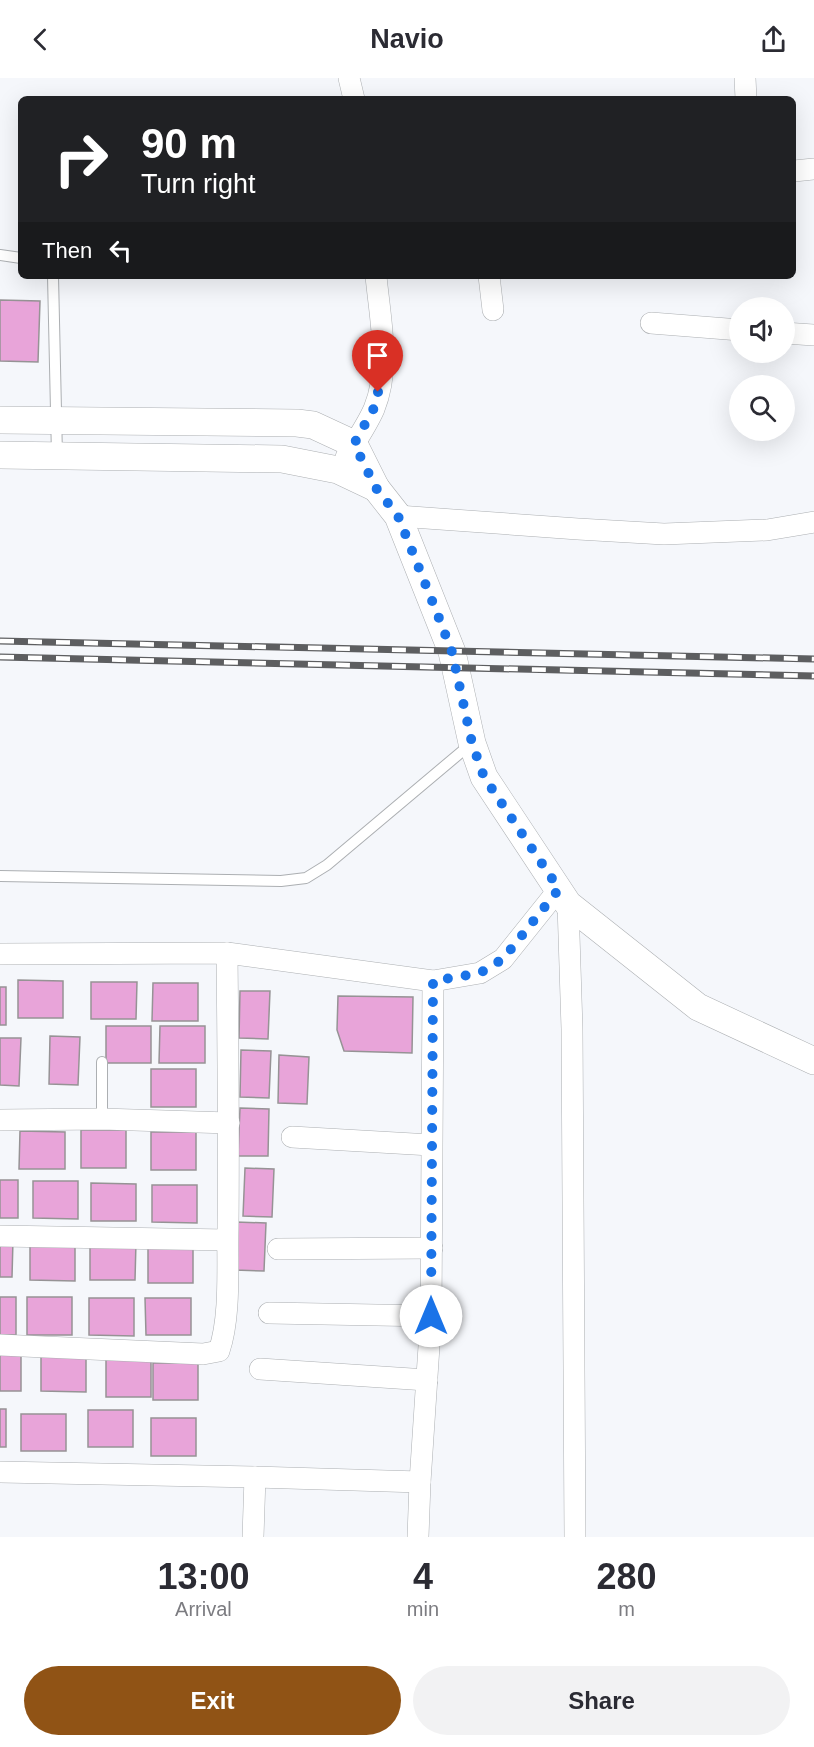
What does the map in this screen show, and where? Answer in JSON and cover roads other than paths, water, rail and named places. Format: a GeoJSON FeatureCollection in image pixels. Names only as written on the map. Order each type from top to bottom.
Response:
{"type":"FeatureCollection","features":[{"type":"Feature","properties":{"kind":"street"},"geometry":{"type":"LineString","coordinates":[[350,78],[353,96]]}},
{"type":"Feature","properties":{"kind":"street"},"geometry":{"type":"LineString","coordinates":[[745,78],[746,96]]}},
{"type":"Feature","properties":{"kind":"street"},"geometry":{"type":"LineString","coordinates":[[796,171],[814,169]]}},
{"type":"Feature","properties":{"kind":"street"},"geometry":{"type":"LineString","coordinates":[[338,470],[374,408],[382,377],[383,356],[376,279]]}},
{"type":"Feature","properties":{"kind":"street"},"geometry":{"type":"LineString","coordinates":[[489,279],[493,310]]}},
{"type":"Feature","properties":{"kind":"street"},"geometry":{"type":"LineString","coordinates":[[651,323],[729,329]]}},
{"type":"Feature","properties":{"kind":"street"},"geometry":{"type":"LineString","coordinates":[[795,334],[814,335]]}},
{"type":"Feature","properties":{"kind":"street"},"geometry":{"type":"LineString","coordinates":[[0,420],[297,423],[313,425],[354,444],[376,488],[398,516],[452,652],[472,743],[484,777],[563,897],[698,1007],[814,1061]]}},
{"type":"Feature","properties":{"kind":"street"},"geometry":{"type":"LineString","coordinates":[[0,455],[282,459],[338,470],[376,488]]}},
{"type":"Feature","properties":{"kind":"street"},"geometry":{"type":"LineString","coordinates":[[398,516],[578,530],[664,534],[767,530],[814,522]]}},
{"type":"Feature","properties":{"kind":"street"},"geometry":{"type":"LineString","coordinates":[[0,954],[227,953],[433,981],[480,973],[503,959],[563,897]]}},
{"type":"Feature","properties":{"kind":"street"},"geometry":{"type":"LineString","coordinates":[[563,897],[572,1041],[575,1537]]}},
{"type":"Feature","properties":{"kind":"street"},"geometry":{"type":"LineString","coordinates":[[0,1345],[203,1354],[219,1351],[223,1340],[226,1309],[229,1123],[227,953]]}},
{"type":"Feature","properties":{"kind":"street"},"geometry":{"type":"LineString","coordinates":[[418,1537],[431,1316],[433,981]]}},
{"type":"Feature","properties":{"kind":"street"},"geometry":{"type":"LineString","coordinates":[[0,1120],[102,1119],[229,1123]]}},
{"type":"Feature","properties":{"kind":"street"},"geometry":{"type":"LineString","coordinates":[[292,1137],[431,1145]]}},
{"type":"Feature","properties":{"kind":"street"},"geometry":{"type":"LineString","coordinates":[[0,1236],[227,1239]]}},
{"type":"Feature","properties":{"kind":"street"},"geometry":{"type":"LineString","coordinates":[[278,1249],[432,1248]]}},
{"type":"Feature","properties":{"kind":"street"},"geometry":{"type":"LineString","coordinates":[[269,1313],[431,1316]]}},
{"type":"Feature","properties":{"kind":"street"},"geometry":{"type":"LineString","coordinates":[[260,1369],[427,1380]]}},
{"type":"Feature","properties":{"kind":"street"},"geometry":{"type":"LineString","coordinates":[[0,1472],[420,1482]]}},
{"type":"Feature","properties":{"kind":"street"},"geometry":{"type":"LineString","coordinates":[[253,1537],[255,1477]]}},
{"type":"Feature","properties":{"kind":"lane"},"geometry":{"type":"LineString","coordinates":[[0,255],[18,258]]}},
{"type":"Feature","properties":{"kind":"lane"},"geometry":{"type":"LineString","coordinates":[[53,279],[57,456]]}},
{"type":"Feature","properties":{"kind":"lane"},"geometry":{"type":"LineString","coordinates":[[0,876],[281,881],[306,878],[327,865],[472,743]]}},
{"type":"Feature","properties":{"kind":"lane"},"geometry":{"type":"LineString","coordinates":[[102,1062],[102,1119]]}},
{"type":"Feature","properties":{"kind":"railway"},"geometry":{"type":"LineString","coordinates":[[0,641],[814,659]]}},
{"type":"Feature","properties":{"kind":"railway"},"geometry":{"type":"LineString","coordinates":[[0,657],[814,676]]}}]}
